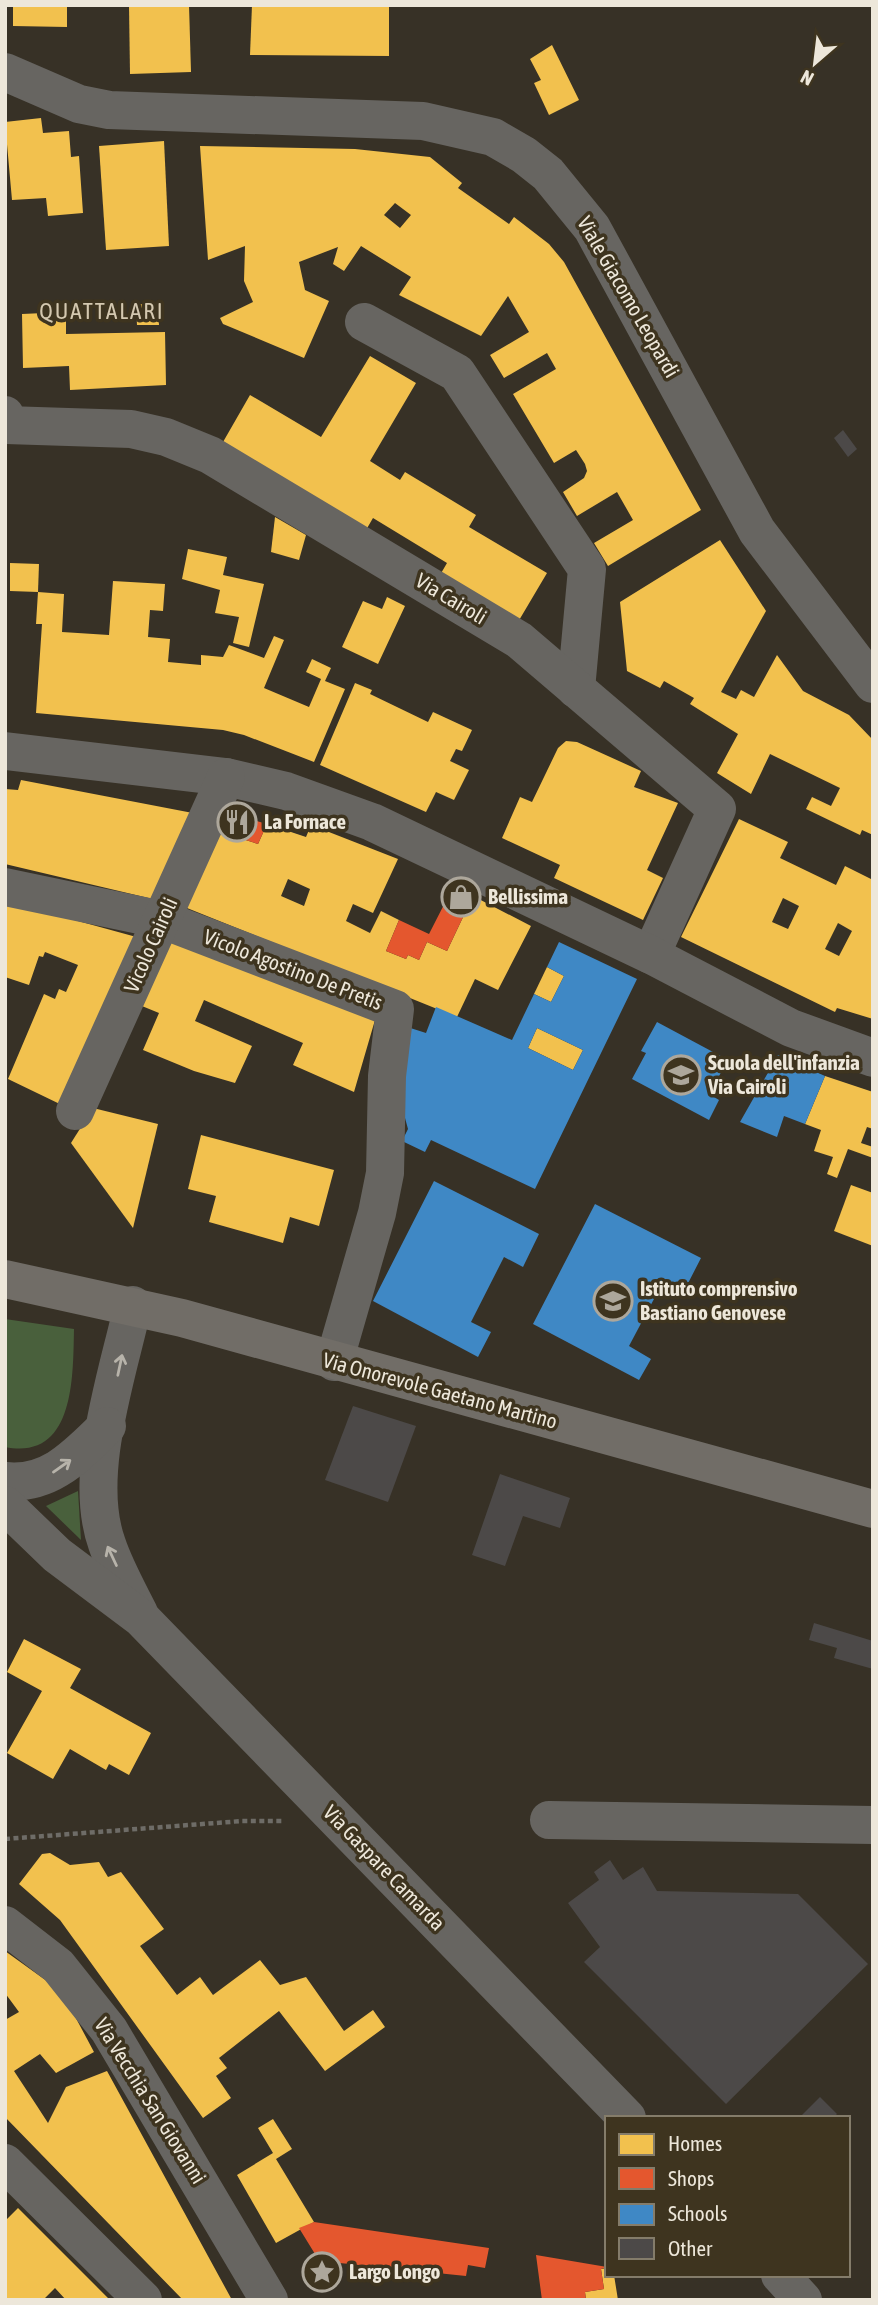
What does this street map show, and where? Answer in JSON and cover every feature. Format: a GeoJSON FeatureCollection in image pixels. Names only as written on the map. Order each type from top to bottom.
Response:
{"type":"FeatureCollection","features":[{"type":"Feature","properties":{"kind":"main road","name":"Via Onorevole Gaetano Martino"},"geometry":{"type":"LineString","coordinates":[[5,1279],[133,1305],[873,1510]]}},
{"type":"Feature","properties":{"kind":"street","name":"Viale Giacomo Leopardi"},"geometry":{"type":"LineString","coordinates":[[5,72],[79,104],[109,110],[423,121],[493,137],[524,155],[548,174],[592,228],[757,531],[873,684]]}},
{"type":"Feature","properties":{"kind":"street"},"geometry":{"type":"LineString","coordinates":[[364,322],[457,373],[587,569],[576,689]]}},
{"type":"Feature","properties":{"kind":"street","name":"Via Cairoli"},"geometry":{"type":"LineString","coordinates":[[5,415],[6,425],[131,429],[166,437],[210,455],[507,633],[576,689],[717,809],[651,956]]}},
{"type":"Feature","properties":{"kind":"street"},"geometry":{"type":"LineString","coordinates":[[5,751],[226,777],[286,791],[372,822],[651,956],[791,1028],[873,1058]]}},
{"type":"Feature","properties":{"kind":"street","name":"Vicolo Cairoli"},"geometry":{"type":"LineString","coordinates":[[75,1111],[226,777]]}},
{"type":"Feature","properties":{"kind":"street","name":"Vicolo Agostino De Pretis"},"geometry":{"type":"LineString","coordinates":[[5,887],[163,920],[395,1009],[387,1076],[385,1173],[370,1239],[334,1362]]}},
{"type":"Feature","properties":{"kind":"street","name":"Via Gaspare Camarda"},"geometry":{"type":"LineString","coordinates":[[133,1305],[107,1426],[100,1473],[99,1508],[106,1544],[141,1618]]}},
{"type":"Feature","properties":{"kind":"street"},"geometry":{"type":"LineString","coordinates":[[5,1481],[31,1481],[50,1475],[107,1426]]}},
{"type":"Feature","properties":{"kind":"street","name":"Via Gaspare Camarda"},"geometry":{"type":"LineString","coordinates":[[5,1505],[57,1555],[141,1618],[625,2116]]}},
{"type":"Feature","properties":{"kind":"street"},"geometry":{"type":"LineString","coordinates":[[549,1819],[873,1825]]}},
{"type":"Feature","properties":{"kind":"street","name":"Via Vecchia San Giovanni"},"geometry":{"type":"LineString","coordinates":[[5,1925],[58,1966],[108,2030],[268,2300]]}},
{"type":"Feature","properties":{"kind":"street"},"geometry":{"type":"LineString","coordinates":[[5,2163],[143,2300]]}},
{"type":"Feature","properties":{"kind":"street"},"geometry":{"type":"LineString","coordinates":[[782,2277],[803,2300]]}},
{"type":"Feature","properties":{"kind":"path"},"geometry":{"type":"LineString","coordinates":[[5,1839],[242,1821],[339,1822]]}},
{"type":"Feature","properties":{"kind":"green space"},"geometry":{"type":"Polygon","coordinates":[[[5,1319],[74,1329],[73,1369],[65,1411],[57,1428],[45,1441],[28,1448],[5,1447],[5,1319]]]}},
{"type":"Feature","properties":{"kind":"green space"},"geometry":{"type":"Polygon","coordinates":[[[78,1491],[81,1540],[46,1506],[78,1491]]]}},
{"type":"Feature","properties":{"kind":"building: Homes"},"geometry":{"type":"Polygon","coordinates":[[[13,5],[67,5],[67,27],[13,26],[13,5]]]}},
{"type":"Feature","properties":{"kind":"building: Homes"},"geometry":{"type":"Polygon","coordinates":[[[129,5],[189,5],[191,72],[130,74],[129,5]]]}},
{"type":"Feature","properties":{"kind":"building: Homes"},"geometry":{"type":"Polygon","coordinates":[[[252,5],[389,5],[389,56],[250,55],[252,5]]]}},
{"type":"Feature","properties":{"kind":"building: Homes"},"geometry":{"type":"Polygon","coordinates":[[[552,45],[579,100],[549,115],[534,83],[541,80],[530,59],[552,45]]]}},
{"type":"Feature","properties":{"kind":"building: Homes"},"geometry":{"type":"Polygon","coordinates":[[[41,118],[43,133],[69,131],[71,157],[79,156],[83,213],[48,216],[46,198],[12,200],[5,122],[41,118]]]}},
{"type":"Feature","properties":{"kind":"building: Homes"},"geometry":{"type":"Polygon","coordinates":[[[164,141],[169,246],[106,250],[99,146],[164,141]]]}},
{"type":"Feature","properties":{"kind":"building: Homes"},"geometry":{"type":"Polygon","coordinates":[[[200,146],[355,149],[430,157],[462,183],[458,188],[509,224],[514,217],[549,244],[564,262],[701,510],[608,566],[594,543],[633,520],[617,492],[577,516],[563,492],[584,478],[587,471],[585,464],[576,450],[554,463],[513,394],[556,369],[547,353],[504,378],[490,355],[529,332],[508,296],[481,336],[399,295],[411,277],[361,246],[344,271],[333,264],[338,247],[299,262],[305,290],[329,301],[304,358],[223,324],[220,318],[253,302],[244,281],[245,246],[208,260],[200,146]],[[395,203],[384,215],[400,228],[411,215],[395,203]]]}},
{"type":"Feature","properties":{"kind":"building: Homes"},"geometry":{"type":"Polygon","coordinates":[[[136,304],[158,304],[159,325],[137,325],[136,304]]]}},
{"type":"Feature","properties":{"kind":"building: Homes"},"geometry":{"type":"Polygon","coordinates":[[[66,312],[66,334],[165,332],[166,385],[70,390],[69,366],[23,368],[22,314],[66,312]]]}},
{"type":"Feature","properties":{"kind":"building: Homes"},"geometry":{"type":"Polygon","coordinates":[[[370,356],[416,383],[370,461],[400,480],[405,472],[476,515],[469,527],[547,573],[518,622],[440,575],[447,563],[373,518],[366,530],[219,449],[250,395],[321,437],[370,356]]]}},
{"type":"Feature","properties":{"kind":"building: Homes"},"geometry":{"type":"Polygon","coordinates":[[[275,517],[306,535],[299,560],[271,552],[275,517]]]}},
{"type":"Feature","properties":{"kind":"building: Homes"},"geometry":{"type":"Polygon","coordinates":[[[720,540],[766,611],[721,692],[736,699],[741,690],[754,697],[777,655],[803,691],[849,715],[873,740],[873,835],[862,830],[860,835],[806,809],[812,797],[831,806],[840,788],[770,754],[751,794],[717,773],[738,734],[690,704],[694,698],[664,681],[660,688],[627,671],[620,602],[720,540]]]}},
{"type":"Feature","properties":{"kind":"building: Homes"},"geometry":{"type":"Polygon","coordinates":[[[188,549],[227,557],[223,575],[264,584],[249,647],[233,643],[239,617],[215,613],[220,590],[182,579],[188,549]]]}},
{"type":"Feature","properties":{"kind":"building: Homes"},"geometry":{"type":"Polygon","coordinates":[[[10,563],[39,564],[38,592],[10,591],[10,563]]]}},
{"type":"Feature","properties":{"kind":"building: Homes"},"geometry":{"type":"Polygon","coordinates":[[[113,581],[165,584],[163,611],[150,610],[148,637],[170,639],[168,662],[201,665],[201,655],[223,657],[229,645],[264,658],[274,636],[284,640],[264,688],[309,707],[321,679],[306,672],[312,659],[331,668],[325,681],[345,689],[314,762],[244,735],[223,730],[36,713],[42,624],[36,624],[38,592],[64,594],[62,632],[109,635],[113,581]]]}},
{"type":"Feature","properties":{"kind":"building: Homes"},"geometry":{"type":"Polygon","coordinates":[[[387,597],[405,606],[378,664],[342,647],[363,601],[382,609],[387,597]]]}},
{"type":"Feature","properties":{"kind":"building: Homes"},"geometry":{"type":"Polygon","coordinates":[[[355,683],[372,690],[370,694],[428,722],[433,712],[472,730],[462,751],[456,749],[450,761],[469,770],[454,800],[436,792],[426,812],[320,765],[355,683]]]}},
{"type":"Feature","properties":{"kind":"building: Homes"},"geometry":{"type":"Polygon","coordinates":[[[566,741],[577,742],[641,771],[634,787],[678,803],[647,870],[663,878],[643,920],[554,878],[560,865],[502,838],[520,797],[532,802],[558,748],[566,741]]]}},
{"type":"Feature","properties":{"kind":"building: Homes"},"geometry":{"type":"Polygon","coordinates":[[[21,780],[198,814],[157,900],[5,864],[5,789],[18,790],[21,780]]]}},
{"type":"Feature","properties":{"kind":"building: Homes"},"geometry":{"type":"Polygon","coordinates":[[[739,819],[788,842],[780,858],[836,885],[845,866],[873,880],[873,1019],[837,1008],[835,1012],[681,937],[739,819]],[[783,898],[772,922],[788,929],[799,906],[783,898]],[[838,923],[825,949],[839,956],[852,931],[838,923]]]}},
{"type":"Feature","properties":{"kind":"building: Homes"},"geometry":{"type":"Polygon","coordinates":[[[267,824],[306,837],[311,825],[398,859],[373,913],[353,904],[346,921],[370,933],[381,911],[399,920],[386,951],[406,959],[408,955],[419,960],[427,942],[447,951],[473,896],[531,926],[498,990],[475,979],[457,1017],[182,906],[217,831],[258,844],[267,824]],[[288,879],[281,896],[304,906],[310,889],[288,879]]]}},
{"type":"Feature","properties":{"kind":"building: Homes"},"geometry":{"type":"Polygon","coordinates":[[[5,901],[140,938],[66,1107],[8,1079],[44,994],[55,999],[59,989],[66,992],[78,965],[45,952],[43,957],[39,956],[29,985],[5,977],[5,901]]]}},
{"type":"Feature","properties":{"kind":"building: Homes"},"geometry":{"type":"Polygon","coordinates":[[[168,934],[375,1020],[354,1092],[293,1065],[303,1043],[204,1000],[195,1021],[252,1046],[235,1083],[194,1071],[143,1050],[159,1013],[137,1004],[168,934]]]}},
{"type":"Feature","properties":{"kind":"building: Homes"},"geometry":{"type":"Polygon","coordinates":[[[547,967],[564,976],[551,1002],[534,994],[547,967]]]}},
{"type":"Feature","properties":{"kind":"building: Homes"},"geometry":{"type":"Polygon","coordinates":[[[537,1028],[583,1050],[573,1070],[528,1048],[537,1028]]]}},
{"type":"Feature","properties":{"kind":"building: Homes"},"geometry":{"type":"Polygon","coordinates":[[[825,1076],[873,1092],[873,1129],[867,1127],[861,1143],[873,1147],[873,1158],[848,1149],[837,1178],[827,1174],[833,1157],[814,1151],[821,1130],[805,1124],[825,1076]]]}},
{"type":"Feature","properties":{"kind":"building: Homes"},"geometry":{"type":"Polygon","coordinates":[[[93,1108],[158,1124],[133,1228],[71,1143],[93,1108]]]}},
{"type":"Feature","properties":{"kind":"building: Homes"},"geometry":{"type":"Polygon","coordinates":[[[201,1135],[334,1170],[319,1226],[290,1217],[283,1243],[209,1222],[216,1196],[188,1189],[201,1135]]]}},
{"type":"Feature","properties":{"kind":"building: Homes"},"geometry":{"type":"Polygon","coordinates":[[[851,1185],[873,1193],[873,1246],[834,1231],[851,1185]]]}},
{"type":"Feature","properties":{"kind":"building: Homes"},"geometry":{"type":"Polygon","coordinates":[[[24,1639],[81,1669],[70,1688],[151,1733],[129,1775],[109,1764],[106,1770],[70,1749],[53,1779],[7,1753],[42,1691],[7,1672],[24,1639]]]}},
{"type":"Feature","properties":{"kind":"building: Homes"},"geometry":{"type":"Polygon","coordinates":[[[50,1853],[70,1865],[99,1862],[108,1877],[121,1872],[164,1929],[140,1946],[177,1995],[200,1977],[213,1995],[260,1960],[280,1985],[306,1977],[344,2031],[373,2010],[385,2027],[325,2071],[279,2011],[219,2058],[227,2068],[216,2076],[231,2098],[203,2118],[60,1920],[19,1884],[42,1854],[50,1853]]]}},
{"type":"Feature","properties":{"kind":"building: Homes"},"geometry":{"type":"Polygon","coordinates":[[[5,1951],[62,1992],[94,2052],[56,2073],[40,2054],[14,2071],[48,2123],[66,2087],[107,2071],[232,2300],[183,2300],[5,2117],[5,2020],[19,2012],[5,1993],[5,1951]]]}},
{"type":"Feature","properties":{"kind":"building: Homes"},"geometry":{"type":"Polygon","coordinates":[[[273,2119],[292,2149],[276,2159],[314,2222],[276,2243],[237,2175],[273,2153],[258,2128],[273,2119]]]}},
{"type":"Feature","properties":{"kind":"building: Homes"},"geometry":{"type":"Polygon","coordinates":[[[18,2208],[110,2300],[66,2300],[55,2288],[43,2300],[5,2300],[5,2221],[18,2208]]]}},
{"type":"Feature","properties":{"kind":"building: Homes"},"geometry":{"type":"Polygon","coordinates":[[[605,2268],[605,2277],[614,2277],[618,2300],[586,2300],[585,2292],[604,2289],[601,2269],[605,2268]]]}},
{"type":"Feature","properties":{"kind":"building: Shops"},"geometry":{"type":"Polygon","coordinates":[[[226,812],[267,824],[258,844],[217,831],[226,812]]]}},
{"type":"Feature","properties":{"kind":"building: Shops"},"geometry":{"type":"Polygon","coordinates":[[[454,885],[473,896],[447,951],[427,942],[419,960],[408,955],[406,959],[386,951],[399,920],[429,934],[454,885]]]}},
{"type":"Feature","properties":{"kind":"building: Shops"},"geometry":{"type":"Polygon","coordinates":[[[314,2222],[489,2248],[485,2268],[468,2265],[466,2276],[330,2262],[315,2254],[299,2228],[314,2222]]]}},
{"type":"Feature","properties":{"kind":"building: Shops"},"geometry":{"type":"Polygon","coordinates":[[[536,2255],[605,2267],[601,2269],[604,2289],[585,2292],[586,2300],[542,2300],[536,2255]]]}},
{"type":"Feature","properties":{"kind":"building: Schools"},"geometry":{"type":"Polygon","coordinates":[[[559,942],[637,979],[535,1189],[431,1140],[425,1152],[402,1141],[408,1129],[395,1081],[401,1025],[426,1033],[436,1007],[512,1040],[534,994],[551,1002],[564,976],[547,967],[559,942]],[[537,1028],[528,1048],[573,1070],[583,1050],[537,1028]]]}},
{"type":"Feature","properties":{"kind":"building: Schools"},"geometry":{"type":"Polygon","coordinates":[[[657,1022],[728,1060],[709,1094],[719,1100],[709,1120],[632,1079],[646,1053],[641,1051],[657,1022]]]}},
{"type":"Feature","properties":{"kind":"building: Schools"},"geometry":{"type":"Polygon","coordinates":[[[778,1055],[825,1076],[805,1124],[784,1116],[777,1137],[740,1122],[778,1055]]]}},
{"type":"Feature","properties":{"kind":"building: Schools"},"geometry":{"type":"Polygon","coordinates":[[[434,1181],[539,1234],[523,1267],[504,1257],[471,1322],[491,1332],[478,1357],[373,1301],[434,1181]]]}},
{"type":"Feature","properties":{"kind":"building: Schools"},"geometry":{"type":"Polygon","coordinates":[[[595,1204],[701,1258],[683,1293],[663,1282],[629,1346],[651,1359],[639,1380],[533,1324],[595,1204]]]}},
{"type":"Feature","properties":{"kind":"building: Other"},"geometry":{"type":"Polygon","coordinates":[[[843,430],[857,449],[848,457],[834,438],[843,430]]]}},
{"type":"Feature","properties":{"kind":"building: Other"},"geometry":{"type":"Polygon","coordinates":[[[353,1406],[416,1426],[388,1502],[325,1480],[353,1406]]]}},
{"type":"Feature","properties":{"kind":"building: Other"},"geometry":{"type":"Polygon","coordinates":[[[500,1474],[570,1498],[560,1528],[523,1516],[505,1566],[472,1555],[500,1474]]]}},
{"type":"Feature","properties":{"kind":"building: Other"},"geometry":{"type":"Polygon","coordinates":[[[814,1623],[873,1641],[873,1669],[834,1658],[837,1648],[809,1640],[814,1623]]]}},
{"type":"Feature","properties":{"kind":"building: Other"},"geometry":{"type":"Polygon","coordinates":[[[610,1860],[623,1880],[643,1867],[657,1891],[798,1894],[868,1964],[726,2104],[584,1962],[600,1947],[568,1903],[599,1880],[594,1872],[610,1860]]]}},
{"type":"Feature","properties":{"kind":"building: Other"},"geometry":{"type":"Polygon","coordinates":[[[820,2097],[837,2114],[835,2116],[801,2116],[820,2097]]]}},
{"type":"Feature","properties":{"kind":"place","name":"La Fornace"},"geometry":{"type":"Point","coordinates":[237,822]}},
{"type":"Feature","properties":{"kind":"place","name":"Bellissima"},"geometry":{"type":"Point","coordinates":[461,897]}},
{"type":"Feature","properties":{"kind":"place","name":"Scuola dell'infanzia Via Cairoli"},"geometry":{"type":"Point","coordinates":[681,1075]}},
{"type":"Feature","properties":{"kind":"place","name":"Istituto comprensivo Bastiano Genovese"},"geometry":{"type":"Point","coordinates":[613,1301]}},
{"type":"Feature","properties":{"kind":"place","name":"Largo Longo"},"geometry":{"type":"Point","coordinates":[322,2272]}},
{"type":"Feature","properties":{"kind":"district","name":"QUATTALARI"},"geometry":{"type":"Point","coordinates":[102,311]}}]}
